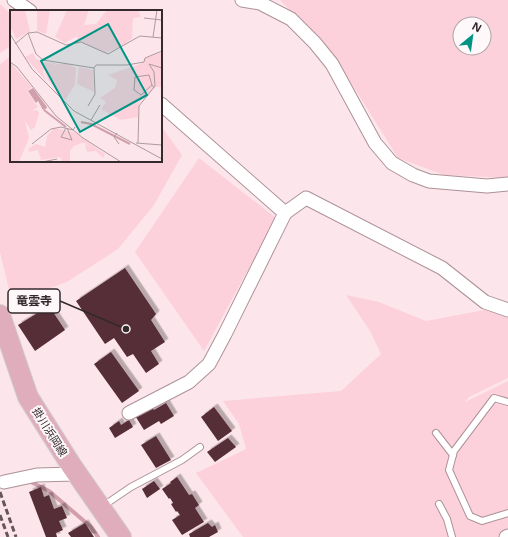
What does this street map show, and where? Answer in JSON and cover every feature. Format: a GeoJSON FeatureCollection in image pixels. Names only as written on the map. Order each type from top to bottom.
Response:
{"type":"FeatureCollection","features":[{"type":"Feature","properties":{"kind":"main road","name":"掛川浜岡線"},"geometry":{"type":"LineString","coordinates":[[0,315],[28,397],[76,474],[120,537]]}},
{"type":"Feature","properties":{"kind":"street"},"geometry":{"type":"LineString","coordinates":[[14,0],[29,10]]}},
{"type":"Feature","properties":{"kind":"street"},"geometry":{"type":"LineString","coordinates":[[242,0],[260,3],[291,19],[315,43],[332,64],[375,143],[392,163],[413,175],[430,181],[487,186],[508,184]]}},
{"type":"Feature","properties":{"kind":"street"},"geometry":{"type":"LineString","coordinates":[[162,105],[285,213]]}},
{"type":"Feature","properties":{"kind":"street"},"geometry":{"type":"LineString","coordinates":[[129,413],[189,382],[209,364],[285,213],[306,198],[442,268],[485,302],[508,310]]}},
{"type":"Feature","properties":{"kind":"street"},"geometry":{"type":"LineString","coordinates":[[4,482],[37,475],[76,474]]}},
{"type":"Feature","properties":{"kind":"lane"},"geometry":{"type":"LineString","coordinates":[[508,402],[494,398],[454,451],[448,470],[470,516],[482,521],[508,513]]}},
{"type":"Feature","properties":{"kind":"lane"},"geometry":{"type":"LineString","coordinates":[[436,432],[453,454]]}},
{"type":"Feature","properties":{"kind":"lane"},"geometry":{"type":"LineString","coordinates":[[100,508],[131,487],[182,460],[200,447]]}},
{"type":"Feature","properties":{"kind":"lane"},"geometry":{"type":"LineString","coordinates":[[439,504],[447,519],[452,537]]}},
{"type":"Feature","properties":{"kind":"shaded area"},"geometry":{"type":"Polygon","coordinates":[[[280,0],[508,0],[508,178],[444,175],[398,158],[327,48],[280,0]]]}},
{"type":"Feature","properties":{"kind":"shaded area"},"geometry":{"type":"Polygon","coordinates":[[[0,4],[10,13],[10,47],[0,53],[0,4]]]}},
{"type":"Feature","properties":{"kind":"shaded area"},"geometry":{"type":"Polygon","coordinates":[[[10,57],[10,162],[162,162],[162,127],[182,155],[154,205],[118,249],[67,282],[12,302],[0,252],[0,64],[10,57]]]}},
{"type":"Feature","properties":{"kind":"shaded area"},"geometry":{"type":"Polygon","coordinates":[[[199,158],[276,218],[204,351],[135,252],[199,158]]]}},
{"type":"Feature","properties":{"kind":"shaded area"},"geometry":{"type":"Polygon","coordinates":[[[346,295],[379,302],[426,321],[484,310],[508,317],[508,378],[469,397],[465,402],[508,381],[508,537],[243,537],[196,473],[246,449],[239,424],[223,401],[341,391],[381,354],[370,331],[346,295]]]}},
{"type":"Feature","properties":{"kind":"building"},"geometry":{"type":"Polygon","coordinates":[[[125,268],[156,314],[151,320],[165,342],[151,351],[159,364],[146,373],[133,354],[127,357],[114,338],[105,344],[76,301],[125,268]]]}},
{"type":"Feature","properties":{"kind":"building"},"geometry":{"type":"Polygon","coordinates":[[[49,306],[65,330],[35,351],[18,325],[49,306]]]}},
{"type":"Feature","properties":{"kind":"building"},"geometry":{"type":"Polygon","coordinates":[[[111,352],[139,391],[122,403],[94,364],[111,352]]]}},
{"type":"Feature","properties":{"kind":"building"},"geometry":{"type":"Polygon","coordinates":[[[166,403],[174,416],[161,424],[159,421],[144,430],[134,414],[150,404],[154,410],[166,403]]]}},
{"type":"Feature","properties":{"kind":"building"},"geometry":{"type":"Polygon","coordinates":[[[214,407],[232,431],[218,441],[201,417],[214,407]]]}},
{"type":"Feature","properties":{"kind":"building"},"geometry":{"type":"Polygon","coordinates":[[[129,420],[133,427],[115,438],[109,428],[119,421],[121,425],[129,420]]]}},
{"type":"Feature","properties":{"kind":"building"},"geometry":{"type":"Polygon","coordinates":[[[156,436],[171,460],[156,468],[141,445],[156,436]]]}},
{"type":"Feature","properties":{"kind":"building"},"geometry":{"type":"Polygon","coordinates":[[[228,438],[236,447],[215,462],[207,452],[228,438]]]}},
{"type":"Feature","properties":{"kind":"building"},"geometry":{"type":"Polygon","coordinates":[[[177,477],[189,495],[192,494],[199,505],[195,508],[204,522],[182,535],[172,520],[180,515],[177,511],[176,512],[171,504],[173,503],[170,498],[169,499],[162,489],[177,477]]]}},
{"type":"Feature","properties":{"kind":"building"},"geometry":{"type":"Polygon","coordinates":[[[154,481],[160,489],[147,498],[142,489],[154,481]]]}},
{"type":"Feature","properties":{"kind":"building"},"geometry":{"type":"Polygon","coordinates":[[[41,487],[44,497],[49,495],[54,509],[62,506],[67,518],[59,521],[63,530],[56,533],[57,537],[46,537],[29,492],[41,487]]]}},
{"type":"Feature","properties":{"kind":"building"},"geometry":{"type":"Polygon","coordinates":[[[85,523],[94,537],[71,537],[68,533],[85,523]]]}},
{"type":"Feature","properties":{"kind":"building"},"geometry":{"type":"Polygon","coordinates":[[[208,523],[212,527],[215,525],[218,532],[209,537],[190,537],[189,534],[208,523]]]}},
{"type":"Feature","properties":{"kind":"waterway"},"geometry":{"type":"LineString","coordinates":[[31,482],[49,491],[91,527],[98,537]]}},
{"type":"Feature","properties":{"kind":"railway"},"geometry":{"type":"LineString","coordinates":[[0,492],[16,537]]}},
{"type":"Feature","properties":{"kind":"railway"},"geometry":{"type":"LineString","coordinates":[[0,515],[8,537]]}},
{"type":"Feature","properties":{"kind":"place","name":"竜雲寺"},"geometry":{"type":"Point","coordinates":[126,329]}}]}
